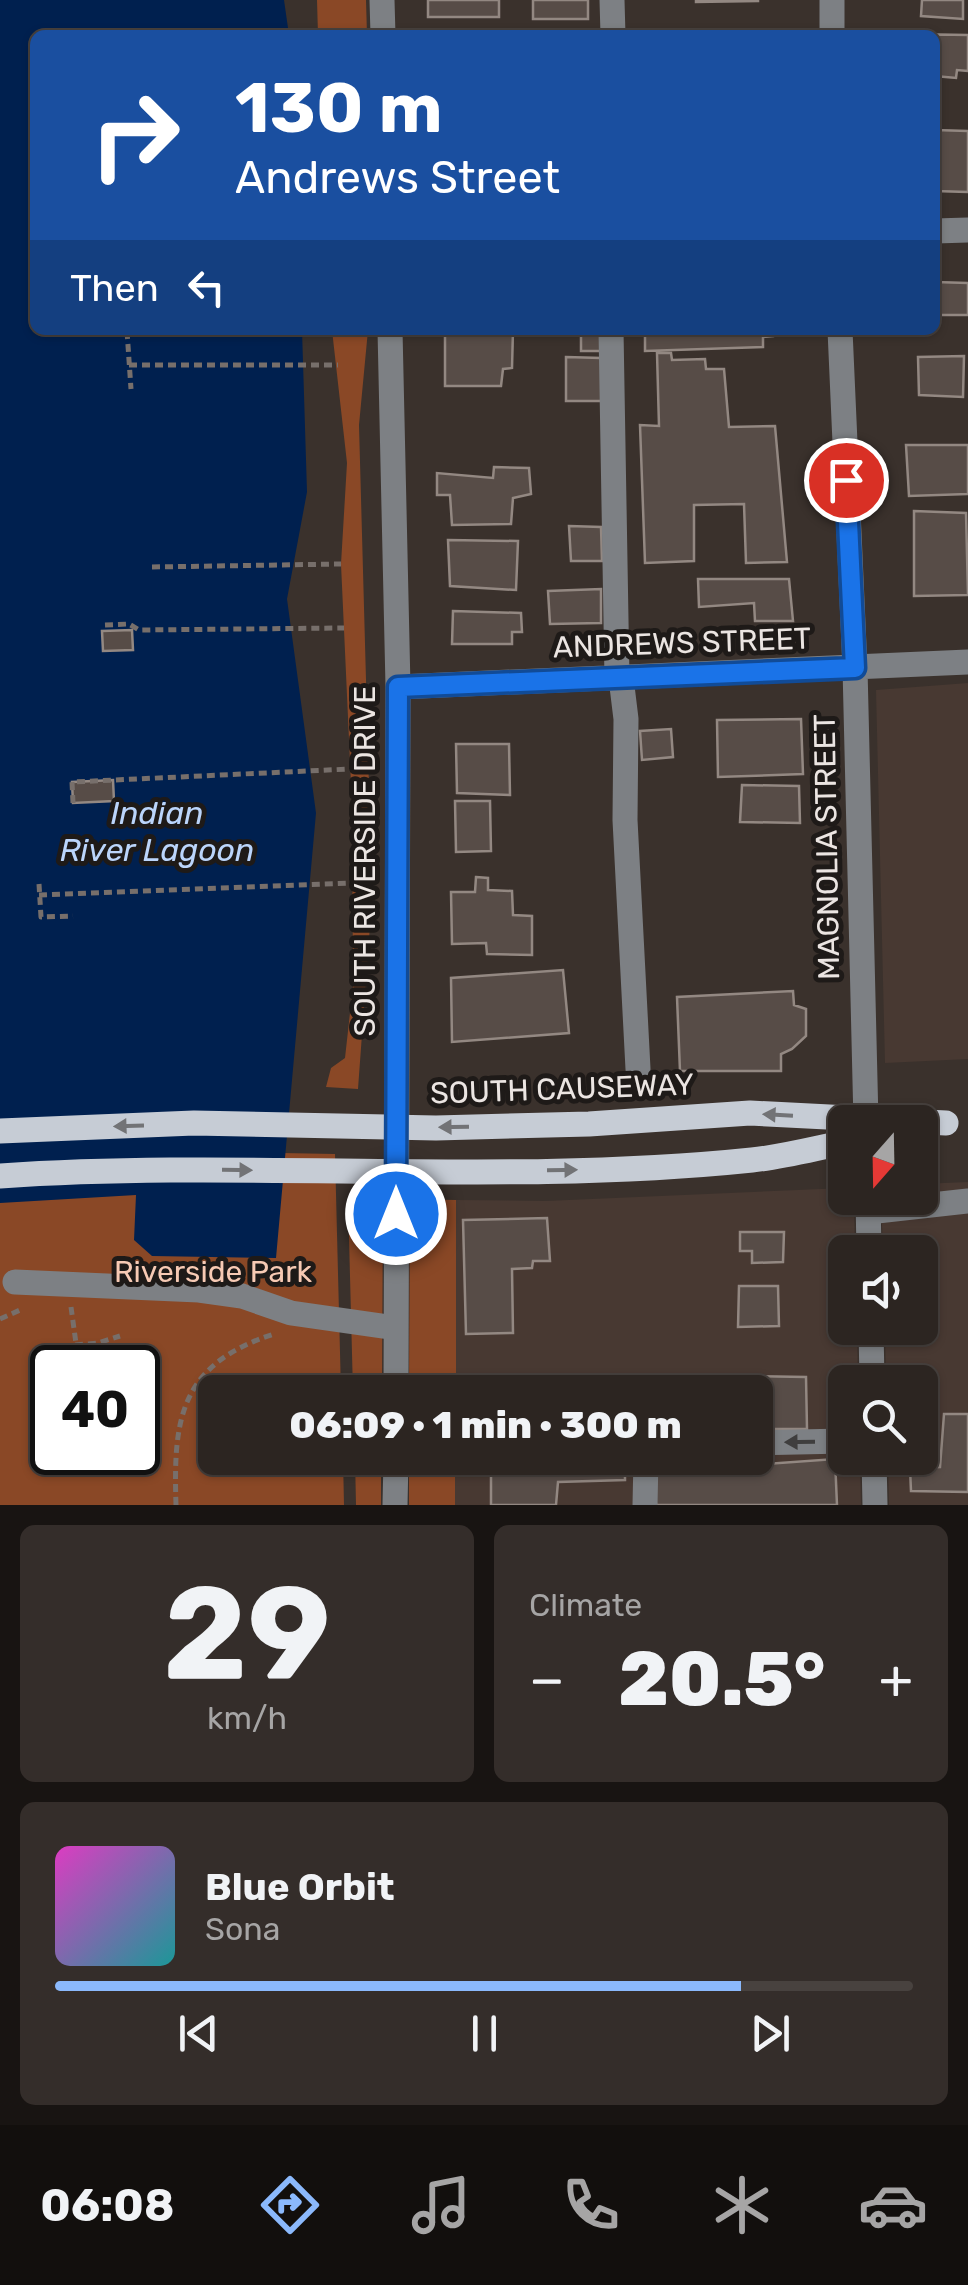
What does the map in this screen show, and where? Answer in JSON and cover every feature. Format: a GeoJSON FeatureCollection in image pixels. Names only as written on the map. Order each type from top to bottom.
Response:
{"type":"FeatureCollection","features":[{"type":"Feature","properties":{"kind":"main road","name":"SOUTH CAUSEWAY"},"geometry":{"type":"LineString","coordinates":[[0,1131],[194,1124],[494,1126],[750,1113],[946,1123]]}},
{"type":"Feature","properties":{"kind":"main road"},"geometry":{"type":"LineString","coordinates":[[0,1176],[189,1170],[592,1169],[754,1160],[828,1146]]}},
{"type":"Feature","properties":{"kind":"street"},"geometry":{"type":"LineString","coordinates":[[382,0],[383,30]]}},
{"type":"Feature","properties":{"kind":"street"},"geometry":{"type":"LineString","coordinates":[[612,0],[613,30]]}},
{"type":"Feature","properties":{"kind":"street"},"geometry":{"type":"LineString","coordinates":[[832,0],[832,30]]}},
{"type":"Feature","properties":{"kind":"street"},"geometry":{"type":"LineString","coordinates":[[940,231],[968,230]]}},
{"type":"Feature","properties":{"kind":"street","name":"SOUTH RIVERSIDE DRIVE"},"geometry":{"type":"LineString","coordinates":[[390,335],[398,687],[396,1375]]}},
{"type":"Feature","properties":{"kind":"street"},"geometry":{"type":"LineString","coordinates":[[611,335],[619,678],[626,718],[625,820],[638,1069]]}},
{"type":"Feature","properties":{"kind":"street","name":"MAGNOLIA STREET"},"geometry":{"type":"LineString","coordinates":[[840,335],[855,668],[866,1105]]}},
{"type":"Feature","properties":{"kind":"street","name":"ANDREWS STREET"},"geometry":{"type":"LineString","coordinates":[[398,687],[968,662]]}},
{"type":"Feature","properties":{"kind":"street"},"geometry":{"type":"LineString","coordinates":[[938,1202],[968,1201]]}},
{"type":"Feature","properties":{"kind":"street"},"geometry":{"type":"LineString","coordinates":[[15,1282],[199,1290],[242,1296],[291,1313],[396,1328]]}},
{"type":"Feature","properties":{"kind":"street"},"geometry":{"type":"LineString","coordinates":[[773,1443],[828,1441]]}},
{"type":"Feature","properties":{"kind":"street"},"geometry":{"type":"LineString","coordinates":[[395,1505],[396,1475]]}},
{"type":"Feature","properties":{"kind":"street"},"geometry":{"type":"LineString","coordinates":[[645,1505],[646,1475]]}},
{"type":"Feature","properties":{"kind":"street"},"geometry":{"type":"LineString","coordinates":[[874,1475],[875,1505]]}},
{"type":"Feature","properties":{"kind":"path"},"geometry":{"type":"LineString","coordinates":[[127,335],[131,390]]}},
{"type":"Feature","properties":{"kind":"path"},"geometry":{"type":"LineString","coordinates":[[129,366],[338,365]]}},
{"type":"Feature","properties":{"kind":"path"},"geometry":{"type":"LineString","coordinates":[[152,567],[342,564]]}},
{"type":"Feature","properties":{"kind":"path"},"geometry":{"type":"LineString","coordinates":[[104,624],[129,624],[139,630],[344,628]]}},
{"type":"Feature","properties":{"kind":"path"},"geometry":{"type":"LineString","coordinates":[[73,803],[72,782],[350,769]]}},
{"type":"Feature","properties":{"kind":"path"},"geometry":{"type":"LineString","coordinates":[[39,896],[352,883]]}},
{"type":"Feature","properties":{"kind":"path"},"geometry":{"type":"LineString","coordinates":[[39,884],[41,917],[73,916]]}},
{"type":"Feature","properties":{"kind":"path"},"geometry":{"type":"LineString","coordinates":[[84,1303],[67,1304],[76,1345],[120,1336]]}},
{"type":"Feature","properties":{"kind":"path"},"geometry":{"type":"LineString","coordinates":[[0,1319],[14,1310],[30,1309]]}},
{"type":"Feature","properties":{"kind":"path"},"geometry":{"type":"LineString","coordinates":[[176,1505],[178,1422],[190,1394],[236,1348],[273,1334],[292,1334]]}},
{"type":"Feature","properties":{"kind":"shaded area"},"geometry":{"type":"Polygon","coordinates":[[[968,683],[968,1059],[885,1063],[876,690],[968,683]]]}},
{"type":"Feature","properties":{"kind":"shaded area"},"geometry":{"type":"Polygon","coordinates":[[[968,1182],[968,1505],[889,1505],[888,1475],[938,1475],[938,1365],[886,1365],[885,1345],[938,1345],[938,1235],[882,1235],[882,1215],[938,1215],[938,1183],[968,1182]]]}},
{"type":"Feature","properties":{"kind":"shaded area"},"geometry":{"type":"Polygon","coordinates":[[[828,1189],[828,1215],[854,1215],[855,1235],[828,1235],[828,1345],[857,1345],[858,1365],[828,1365],[828,1475],[860,1475],[861,1505],[455,1505],[455,1475],[773,1475],[773,1375],[456,1375],[456,1200],[546,1201],[828,1189]]]}},
{"type":"Feature","properties":{"kind":"green space"},"geometry":{"type":"Polygon","coordinates":[[[317,0],[366,0],[367,30],[318,30],[317,0]]]}},
{"type":"Feature","properties":{"kind":"green space"},"geometry":{"type":"Polygon","coordinates":[[[333,335],[368,335],[359,425],[372,898],[358,1089],[326,1087],[331,1068],[345,1058],[353,986],[352,805],[341,564],[347,463],[333,335]]]}},
{"type":"Feature","properties":{"kind":"green space","name":"Riverside Park"},"geometry":{"type":"Polygon","coordinates":[[[0,1148],[335,1154],[341,1375],[198,1375],[198,1475],[343,1475],[344,1505],[0,1505],[0,1148]]]}},
{"type":"Feature","properties":{"kind":"green space"},"geometry":{"type":"Polygon","coordinates":[[[348,1199],[383,1199],[382,1375],[353,1375],[348,1199]]]}},
{"type":"Feature","properties":{"kind":"green space"},"geometry":{"type":"Polygon","coordinates":[[[410,1199],[456,1200],[456,1375],[409,1375],[410,1199]]]}},
{"type":"Feature","properties":{"kind":"green space"},"geometry":{"type":"Polygon","coordinates":[[[355,1475],[381,1475],[381,1505],[356,1505],[355,1475]]]}},
{"type":"Feature","properties":{"kind":"green space"},"geometry":{"type":"Polygon","coordinates":[[[409,1475],[455,1475],[455,1505],[409,1505],[409,1475]]]}},
{"type":"Feature","properties":{"kind":"water","name":"Indian River Lagoon"},"geometry":{"type":"Polygon","coordinates":[[[0,0],[284,0],[288,30],[30,30],[30,335],[302,335],[307,492],[287,599],[316,813],[276,1258],[152,1256],[134,1240],[136,1195],[0,1203],[0,0]]]}},
{"type":"Feature","properties":{"kind":"building"},"geometry":{"type":"Polygon","coordinates":[[[428,0],[499,0],[499,17],[428,17],[428,0]]]}},
{"type":"Feature","properties":{"kind":"building"},"geometry":{"type":"Polygon","coordinates":[[[533,0],[588,0],[588,19],[533,19],[533,0]]]}},
{"type":"Feature","properties":{"kind":"building"},"geometry":{"type":"Polygon","coordinates":[[[758,0],[758,1],[696,2],[758,0]]]}},
{"type":"Feature","properties":{"kind":"building"},"geometry":{"type":"Polygon","coordinates":[[[922,0],[963,0],[963,19],[921,16],[922,0]]]}},
{"type":"Feature","properties":{"kind":"building"},"geometry":{"type":"Polygon","coordinates":[[[940,35],[968,35],[968,71],[957,70],[956,78],[940,76],[940,35]]]}},
{"type":"Feature","properties":{"kind":"building"},"geometry":{"type":"Polygon","coordinates":[[[940,130],[968,131],[968,192],[940,191],[940,130]]]}},
{"type":"Feature","properties":{"kind":"building"},"geometry":{"type":"Polygon","coordinates":[[[940,282],[968,283],[968,315],[940,315],[940,282]]]}},
{"type":"Feature","properties":{"kind":"building"},"geometry":{"type":"Polygon","coordinates":[[[445,335],[513,335],[512,368],[503,369],[501,386],[445,386],[445,335]]]}},
{"type":"Feature","properties":{"kind":"building"},"geometry":{"type":"Polygon","coordinates":[[[581,335],[605,335],[606,351],[581,351],[581,335]]]}},
{"type":"Feature","properties":{"kind":"building"},"geometry":{"type":"Polygon","coordinates":[[[645,335],[773,335],[763,337],[763,347],[645,351],[645,335]]]}},
{"type":"Feature","properties":{"kind":"building"},"geometry":{"type":"Polygon","coordinates":[[[657,353],[671,353],[672,360],[705,359],[706,369],[724,369],[729,427],[775,426],[787,562],[746,563],[744,504],[694,505],[694,561],[645,563],[640,425],[659,426],[657,353]]]}},
{"type":"Feature","properties":{"kind":"building"},"geometry":{"type":"Polygon","coordinates":[[[964,356],[963,397],[919,395],[918,357],[964,356]]]}},
{"type":"Feature","properties":{"kind":"building"},"geometry":{"type":"Polygon","coordinates":[[[566,357],[601,358],[602,401],[566,401],[566,357]]]}},
{"type":"Feature","properties":{"kind":"building"},"geometry":{"type":"Polygon","coordinates":[[[906,445],[968,445],[968,494],[909,496],[906,445]]]}},
{"type":"Feature","properties":{"kind":"building"},"geometry":{"type":"Polygon","coordinates":[[[494,467],[529,468],[531,494],[513,498],[511,524],[452,525],[450,495],[437,495],[437,473],[493,478],[494,467]]]}},
{"type":"Feature","properties":{"kind":"building"},"geometry":{"type":"Polygon","coordinates":[[[914,511],[966,513],[968,595],[914,596],[914,511]]]}},
{"type":"Feature","properties":{"kind":"building"},"geometry":{"type":"Polygon","coordinates":[[[569,526],[601,527],[602,561],[571,561],[569,526]]]}},
{"type":"Feature","properties":{"kind":"building"},"geometry":{"type":"Polygon","coordinates":[[[448,540],[518,541],[516,590],[450,586],[448,540]]]}},
{"type":"Feature","properties":{"kind":"building"},"geometry":{"type":"Polygon","coordinates":[[[698,579],[789,579],[793,621],[755,621],[754,603],[699,607],[698,579]]]}},
{"type":"Feature","properties":{"kind":"building"},"geometry":{"type":"Polygon","coordinates":[[[601,589],[601,623],[550,624],[548,591],[601,589]]]}},
{"type":"Feature","properties":{"kind":"building"},"geometry":{"type":"Polygon","coordinates":[[[453,611],[521,613],[522,632],[512,632],[512,644],[452,644],[453,611]]]}},
{"type":"Feature","properties":{"kind":"building"},"geometry":{"type":"Polygon","coordinates":[[[132,630],[133,650],[103,651],[102,631],[132,630]]]}},
{"type":"Feature","properties":{"kind":"building"},"geometry":{"type":"Polygon","coordinates":[[[801,719],[803,774],[718,777],[717,720],[801,719]]]}},
{"type":"Feature","properties":{"kind":"building"},"geometry":{"type":"Polygon","coordinates":[[[671,729],[673,757],[642,760],[640,731],[671,729]]]}},
{"type":"Feature","properties":{"kind":"building"},"geometry":{"type":"Polygon","coordinates":[[[456,744],[509,744],[510,795],[457,793],[456,744]]]}},
{"type":"Feature","properties":{"kind":"building"},"geometry":{"type":"Polygon","coordinates":[[[113,780],[114,801],[73,803],[72,782],[113,780]]]}},
{"type":"Feature","properties":{"kind":"building"},"geometry":{"type":"Polygon","coordinates":[[[742,785],[799,786],[800,823],[740,822],[742,785]]]}},
{"type":"Feature","properties":{"kind":"building"},"geometry":{"type":"Polygon","coordinates":[[[455,801],[490,801],[491,851],[456,852],[455,801]]]}},
{"type":"Feature","properties":{"kind":"building"},"geometry":{"type":"Polygon","coordinates":[[[476,877],[488,878],[488,890],[512,891],[513,915],[532,916],[532,955],[487,954],[486,943],[452,944],[451,892],[475,892],[476,877]]]}},
{"type":"Feature","properties":{"kind":"building"},"geometry":{"type":"Polygon","coordinates":[[[563,970],[569,1033],[452,1042],[451,978],[563,970]]]}},
{"type":"Feature","properties":{"kind":"building"},"geometry":{"type":"Polygon","coordinates":[[[793,991],[794,1005],[806,1009],[806,1036],[781,1054],[781,1071],[680,1071],[677,997],[793,991]]]}},
{"type":"Feature","properties":{"kind":"building"},"geometry":{"type":"Polygon","coordinates":[[[547,1218],[550,1261],[533,1261],[532,1268],[512,1269],[513,1333],[466,1334],[463,1220],[547,1218]]]}},
{"type":"Feature","properties":{"kind":"building"},"geometry":{"type":"Polygon","coordinates":[[[740,1232],[784,1232],[783,1262],[752,1263],[752,1251],[740,1251],[740,1232]]]}},
{"type":"Feature","properties":{"kind":"building"},"geometry":{"type":"Polygon","coordinates":[[[739,1286],[778,1286],[779,1326],[738,1327],[739,1286]]]}},
{"type":"Feature","properties":{"kind":"building"},"geometry":{"type":"Polygon","coordinates":[[[773,1376],[806,1377],[807,1429],[773,1429],[773,1376]]]}},
{"type":"Feature","properties":{"kind":"building"},"geometry":{"type":"Polygon","coordinates":[[[944,1414],[968,1414],[968,1492],[911,1491],[910,1475],[938,1475],[944,1414]]]}},
{"type":"Feature","properties":{"kind":"building"},"geometry":{"type":"Polygon","coordinates":[[[828,1460],[828,1475],[836,1475],[837,1505],[656,1505],[654,1475],[773,1475],[773,1463],[828,1460]]]}},
{"type":"Feature","properties":{"kind":"building"},"geometry":{"type":"Polygon","coordinates":[[[491,1475],[625,1475],[625,1480],[558,1482],[556,1505],[491,1505],[491,1475]]]}},
{"type":"Feature","properties":{"kind":"route"},"geometry":{"type":"LineString","coordinates":[[396,1214],[398,687],[855,668],[846,480]]}}]}
